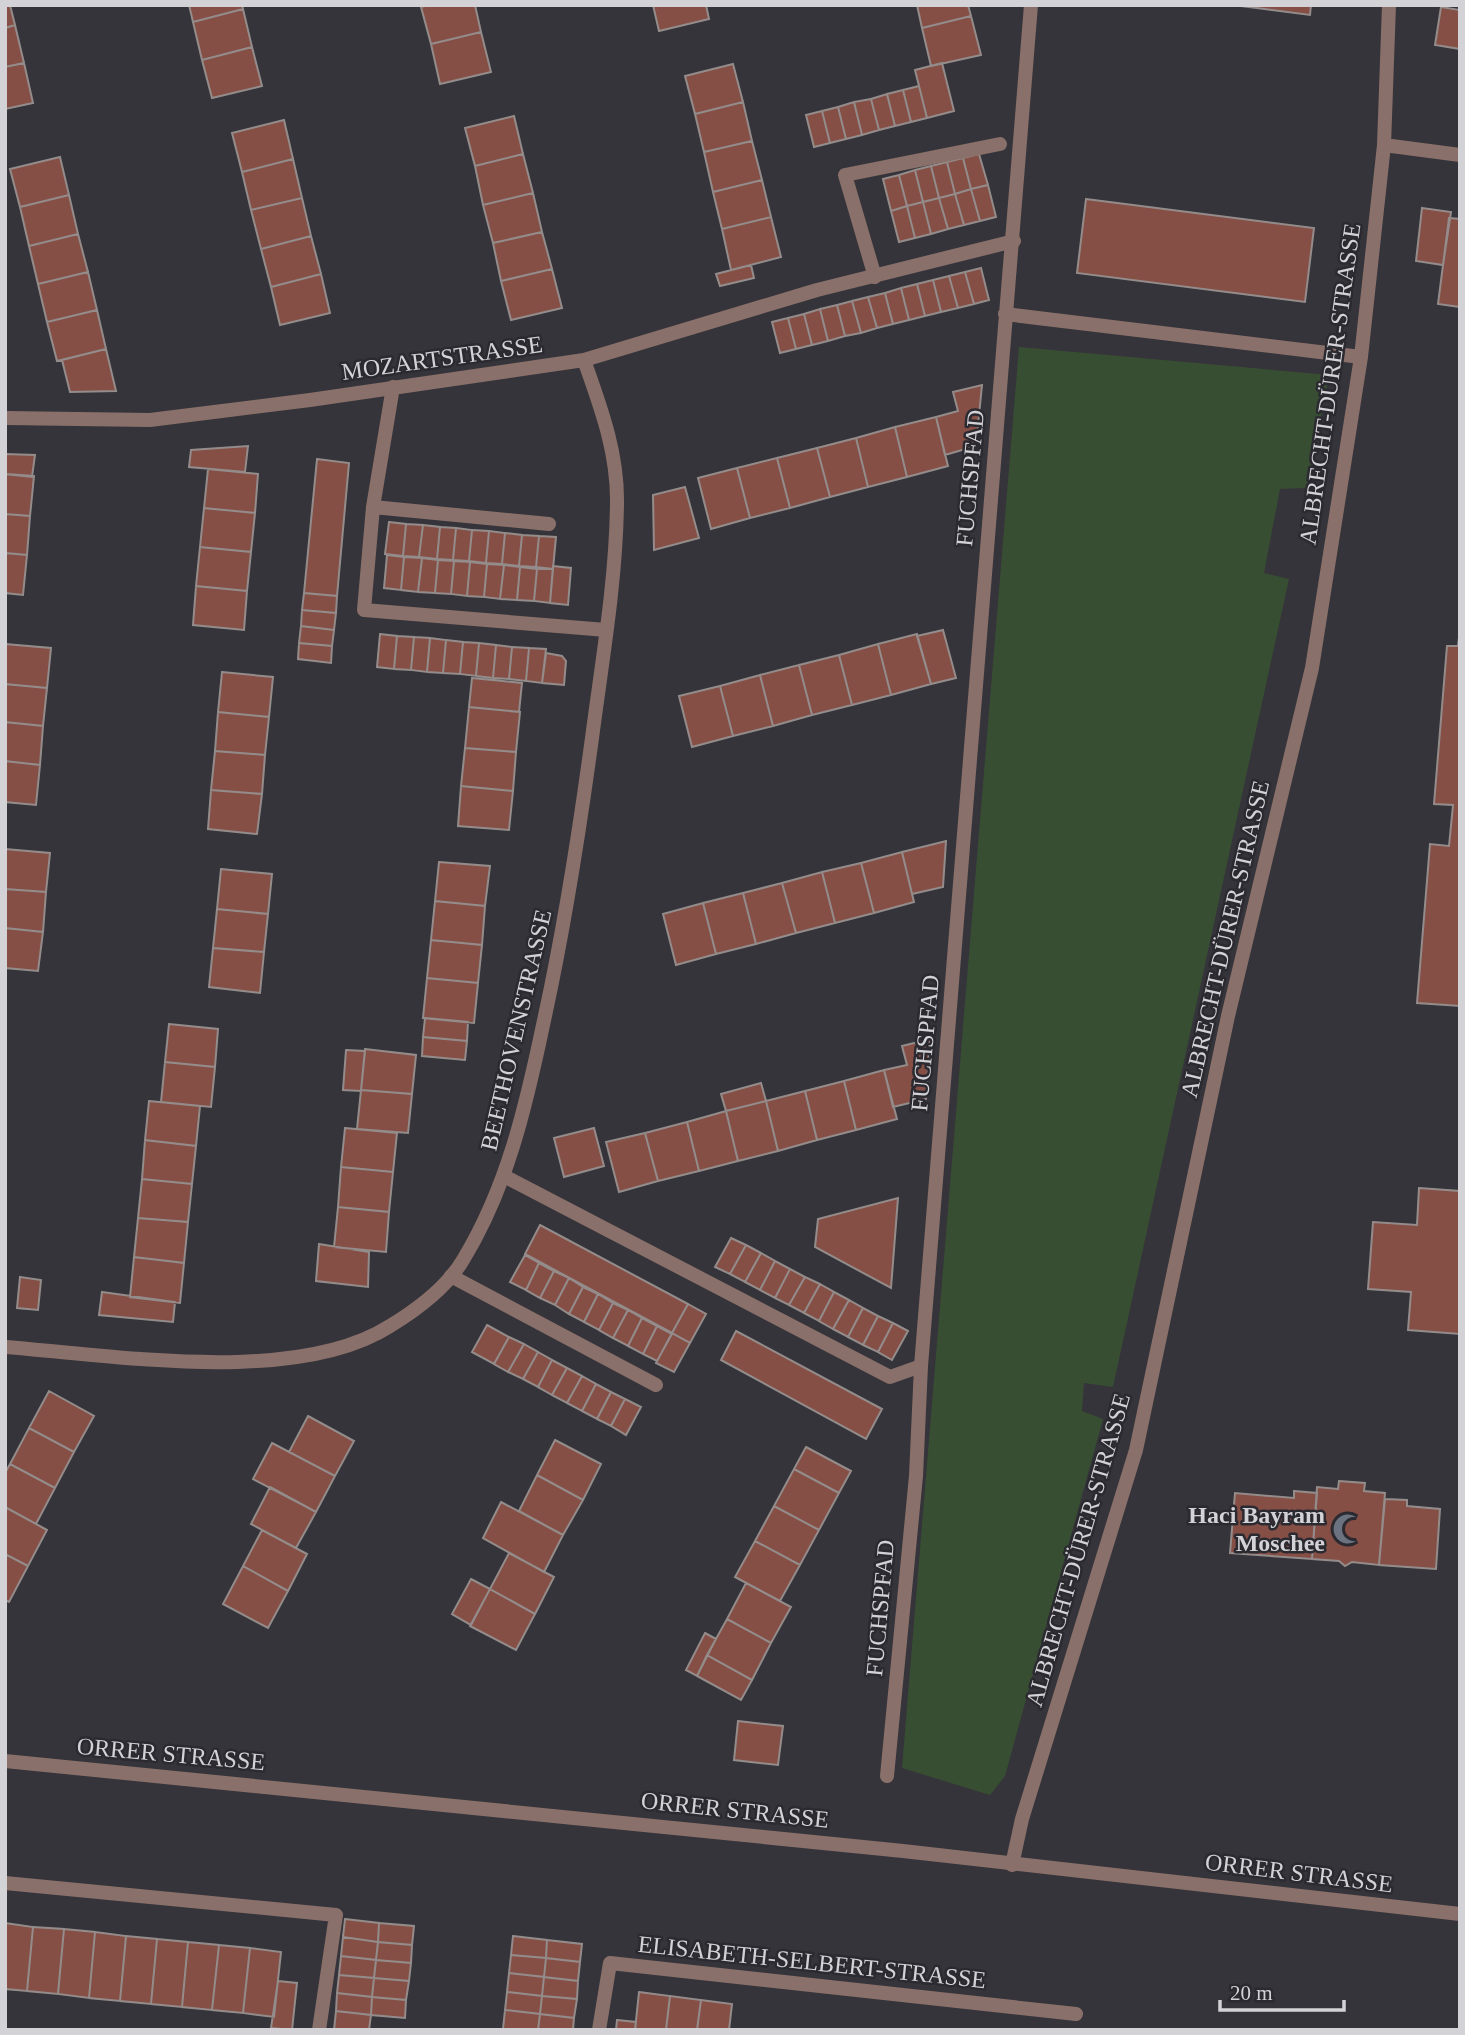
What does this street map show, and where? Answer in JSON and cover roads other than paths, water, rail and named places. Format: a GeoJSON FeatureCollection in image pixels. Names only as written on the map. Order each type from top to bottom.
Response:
{"type":"FeatureCollection","features":[{"type":"Feature","properties":{"kind":"street","name":"FUCHSPFAD"},"geometry":{"type":"LineString","coordinates":[[887,1776],[916,1476],[921,1366],[1031,5]]}},
{"type":"Feature","properties":{"kind":"street","name":"ALBRECHT-DÜRER-STRASSE"},"geometry":{"type":"LineString","coordinates":[[1012,1865],[1022,1819],[1136,1450],[1228,1016],[1312,668],[1361,358],[1384,145],[1389,5]]}},
{"type":"Feature","properties":{"kind":"street"},"geometry":{"type":"LineString","coordinates":[[875,277],[845,176],[1000,144]]}},
{"type":"Feature","properties":{"kind":"street"},"geometry":{"type":"LineString","coordinates":[[1384,145],[1460,155]]}},
{"type":"Feature","properties":{"kind":"street","name":"MOZARTSTRASSE"},"geometry":{"type":"LineString","coordinates":[[5,418],[150,420],[584,360],[817,290],[1014,241]]}},
{"type":"Feature","properties":{"kind":"street"},"geometry":{"type":"LineString","coordinates":[[1005,314],[1361,358]]}},
{"type":"Feature","properties":{"kind":"street","name":"BEETHOVENSTRASSE"},"geometry":{"type":"LineString","coordinates":[[5,1347],[216,1362],[284,1358],[334,1349],[388,1328],[437,1292],[463,1261],[504,1176],[522,1121],[565,924],[606,630],[617,503],[611,435],[584,360]]}},
{"type":"Feature","properties":{"kind":"street"},"geometry":{"type":"LineString","coordinates":[[393,387],[373,507],[364,610],[606,630]]}},
{"type":"Feature","properties":{"kind":"street"},"geometry":{"type":"LineString","coordinates":[[373,507],[549,523]]}},
{"type":"Feature","properties":{"kind":"street"},"geometry":{"type":"LineString","coordinates":[[504,1176],[890,1377],[921,1366]]}},
{"type":"Feature","properties":{"kind":"street"},"geometry":{"type":"LineString","coordinates":[[451,1276],[656,1385]]}},
{"type":"Feature","properties":{"kind":"street","name":"ORRER STRASSE"},"geometry":{"type":"LineString","coordinates":[[5,1761],[441,1802],[1460,1914]]}},
{"type":"Feature","properties":{"kind":"street"},"geometry":{"type":"LineString","coordinates":[[5,1882],[335,1915],[319,2030]]}},
{"type":"Feature","properties":{"kind":"street","name":"ELISABETH-SELBERT-STRASSE"},"geometry":{"type":"LineString","coordinates":[[598,2030],[610,1963],[1076,2014]]}},
{"type":"Feature","properties":{"kind":"place","name":"Haci Bayram Moschee"},"geometry":{"type":"Point","coordinates":[1348,1529]}}]}
